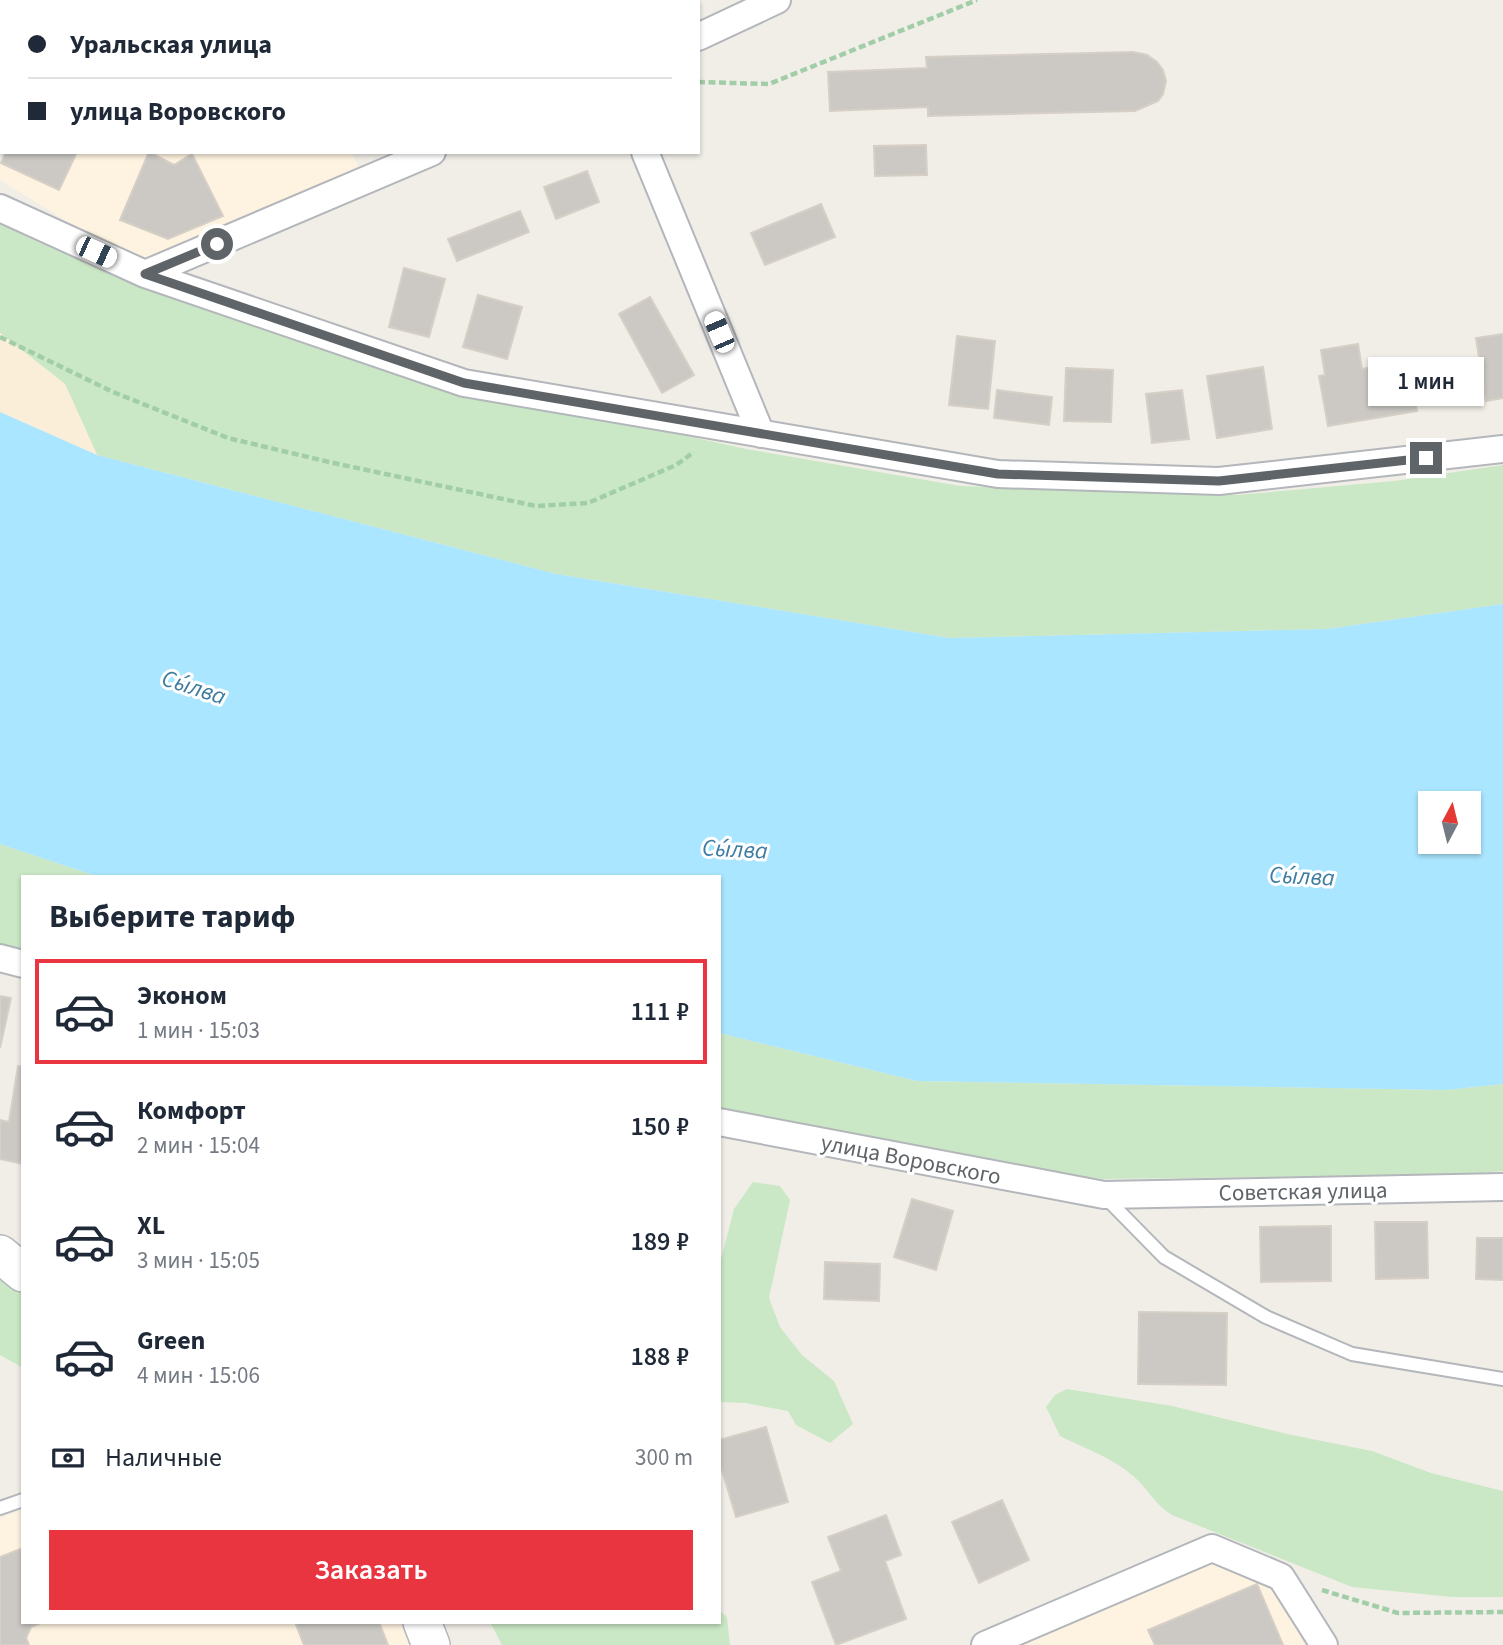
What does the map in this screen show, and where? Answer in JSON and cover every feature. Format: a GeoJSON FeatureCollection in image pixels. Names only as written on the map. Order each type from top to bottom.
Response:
{"type":"FeatureCollection","features":[{"type":"Feature","properties":{"kind":"street"},"geometry":{"type":"LineString","coordinates":[[700,36],[778,0]]}},
{"type":"Feature","properties":{"kind":"street"},"geometry":{"type":"LineString","coordinates":[[145,274],[427,154]]}},
{"type":"Feature","properties":{"kind":"street"},"geometry":{"type":"LineString","coordinates":[[646,154],[761,434]]}},
{"type":"Feature","properties":{"kind":"street"},"geometry":{"type":"LineString","coordinates":[[0,208],[145,274],[464,383],[998,474],[1219,481],[1503,449]]}},
{"type":"Feature","properties":{"kind":"street"},"geometry":{"type":"LineString","coordinates":[[0,958],[21,963]]}},
{"type":"Feature","properties":{"kind":"street","name":"улица Воровского"},"geometry":{"type":"LineString","coordinates":[[721,1122],[1104,1195]]}},
{"type":"Feature","properties":{"kind":"street","name":"Советская улица"},"geometry":{"type":"LineString","coordinates":[[1104,1195],[1503,1187]]}},
{"type":"Feature","properties":{"kind":"street"},"geometry":{"type":"LineString","coordinates":[[0,1254],[21,1271]]}},
{"type":"Feature","properties":{"kind":"street"},"geometry":{"type":"LineString","coordinates":[[985,1645],[1212,1548],[1281,1577],[1324,1645]]}},
{"type":"Feature","properties":{"kind":"street"},"geometry":{"type":"LineString","coordinates":[[423,1624],[431,1645]]}},
{"type":"Feature","properties":{"kind":"lane"},"geometry":{"type":"LineString","coordinates":[[1104,1195],[1164,1257],[1266,1317],[1352,1354],[1503,1379]]}},
{"type":"Feature","properties":{"kind":"lane"},"geometry":{"type":"LineString","coordinates":[[0,1508],[21,1501]]}},
{"type":"Feature","properties":{"kind":"path"},"geometry":{"type":"LineString","coordinates":[[700,82],[769,84],[977,0]]}},
{"type":"Feature","properties":{"kind":"path"},"geometry":{"type":"LineString","coordinates":[[0,337],[113,392],[228,438],[329,463],[536,506],[588,503],[676,465],[725,428]]}},
{"type":"Feature","properties":{"kind":"path"},"geometry":{"type":"LineString","coordinates":[[1281,1577],[1398,1613],[1503,1612]]}},
{"type":"Feature","properties":{"kind":"shaded area"},"geometry":{"type":"Polygon","coordinates":[[[5,154],[352,154],[362,174],[145,269],[0,180],[0,164],[5,154]]]}},
{"type":"Feature","properties":{"kind":"shaded area"},"geometry":{"type":"Polygon","coordinates":[[[21,1510],[21,1624],[401,1624],[409,1645],[0,1645],[0,1518],[21,1510]]]}},
{"type":"Feature","properties":{"kind":"shaded area"},"geometry":{"type":"Polygon","coordinates":[[[1214,1556],[1277,1583],[1304,1645],[1007,1645],[1214,1556]]]}},
{"type":"Feature","properties":{"kind":"green space"},"geometry":{"type":"Polygon","coordinates":[[[0,208],[59,249],[191,305],[454,393],[597,416],[746,449],[960,486],[1237,495],[1394,481],[1503,465],[1503,604],[1327,629],[950,638],[556,574],[97,455],[65,384],[0,333],[0,208]]]}},
{"type":"Feature","properties":{"kind":"green space"},"geometry":{"type":"Polygon","coordinates":[[[0,844],[93,875],[21,875],[21,952],[0,947],[0,844]]]}},
{"type":"Feature","properties":{"kind":"green space"},"geometry":{"type":"Polygon","coordinates":[[[721,1033],[917,1081],[1446,1090],[1503,1084],[1503,1171],[1457,1175],[1102,1179],[1012,1169],[721,1107],[721,1033]]]}},
{"type":"Feature","properties":{"kind":"green space"},"geometry":{"type":"Polygon","coordinates":[[[753,1182],[780,1186],[790,1200],[769,1298],[780,1327],[802,1355],[834,1381],[853,1424],[830,1443],[796,1425],[788,1411],[745,1403],[721,1402],[721,1259],[734,1209],[753,1182]]]}},
{"type":"Feature","properties":{"kind":"green space"},"geometry":{"type":"Polygon","coordinates":[[[0,1271],[21,1288],[21,1367],[0,1355],[0,1271]]]}},
{"type":"Feature","properties":{"kind":"green space"},"geometry":{"type":"Polygon","coordinates":[[[1067,1389],[1172,1406],[1372,1451],[1431,1473],[1503,1491],[1503,1597],[1452,1597],[1352,1587],[1172,1515],[1125,1470],[1060,1436],[1046,1407],[1055,1395],[1067,1389]]]}},
{"type":"Feature","properties":{"kind":"green space"},"geometry":{"type":"Polygon","coordinates":[[[721,1612],[727,1617],[730,1645],[502,1645],[491,1624],[721,1624],[721,1612]]]}},
{"type":"Feature","properties":{"kind":"sand"},"geometry":{"type":"Polygon","coordinates":[[[0,333],[65,384],[97,455],[0,412],[0,333]]]}},
{"type":"Feature","properties":{"kind":"water","name":"Сы́лва"},"geometry":{"type":"Polygon","coordinates":[[[0,412],[97,455],[556,574],[950,638],[1327,629],[1503,604],[1503,1084],[1446,1090],[917,1081],[721,1033],[721,875],[93,875],[0,844],[0,412]]]}},
{"type":"Feature","properties":{"kind":"building"},"geometry":{"type":"Polygon","coordinates":[[[1133,52],[1147,55],[1157,62],[1166,81],[1158,101],[1135,111],[928,116],[928,107],[830,111],[828,72],[927,68],[926,57],[1133,52]]]}},
{"type":"Feature","properties":{"kind":"building"},"geometry":{"type":"Polygon","coordinates":[[[926,145],[927,175],[875,176],[874,146],[926,145]]]}},
{"type":"Feature","properties":{"kind":"building"},"geometry":{"type":"Polygon","coordinates":[[[5,154],[76,154],[59,190],[1,163],[5,154]]]}},
{"type":"Feature","properties":{"kind":"building"},"geometry":{"type":"Polygon","coordinates":[[[148,154],[174,165],[192,154],[223,216],[168,239],[120,220],[148,154]]]}},
{"type":"Feature","properties":{"kind":"building"},"geometry":{"type":"Polygon","coordinates":[[[587,171],[599,202],[556,219],[544,187],[587,171]]]}},
{"type":"Feature","properties":{"kind":"building"},"geometry":{"type":"Polygon","coordinates":[[[821,204],[835,237],[765,265],[751,233],[821,204]]]}},
{"type":"Feature","properties":{"kind":"building"},"geometry":{"type":"Polygon","coordinates":[[[520,211],[529,232],[457,261],[448,239],[520,211]]]}},
{"type":"Feature","properties":{"kind":"building"},"geometry":{"type":"Polygon","coordinates":[[[404,268],[445,279],[429,337],[389,327],[404,268]]]}},
{"type":"Feature","properties":{"kind":"building"},"geometry":{"type":"Polygon","coordinates":[[[478,295],[522,307],[507,359],[463,347],[478,295]]]}},
{"type":"Feature","properties":{"kind":"building"},"geometry":{"type":"Polygon","coordinates":[[[650,297],[694,375],[662,393],[619,314],[650,297]]]}},
{"type":"Feature","properties":{"kind":"building"},"geometry":{"type":"Polygon","coordinates":[[[1503,334],[1503,398],[1486,401],[1476,338],[1503,334]]]}},
{"type":"Feature","properties":{"kind":"building"},"geometry":{"type":"Polygon","coordinates":[[[957,336],[995,341],[988,409],[949,405],[957,336]]]}},
{"type":"Feature","properties":{"kind":"building"},"geometry":{"type":"Polygon","coordinates":[[[1358,344],[1362,369],[1409,361],[1417,411],[1328,426],[1319,376],[1325,375],[1321,350],[1358,344]]]}},
{"type":"Feature","properties":{"kind":"building"},"geometry":{"type":"Polygon","coordinates":[[[1263,367],[1272,429],[1217,438],[1207,376],[1263,367]]]}},
{"type":"Feature","properties":{"kind":"building"},"geometry":{"type":"Polygon","coordinates":[[[1066,368],[1113,370],[1111,422],[1064,421],[1066,368]]]}},
{"type":"Feature","properties":{"kind":"building"},"geometry":{"type":"Polygon","coordinates":[[[997,390],[1052,397],[1049,425],[994,418],[997,390]]]}},
{"type":"Feature","properties":{"kind":"building"},"geometry":{"type":"Polygon","coordinates":[[[1182,390],[1189,439],[1152,443],[1146,394],[1182,390]]]}},
{"type":"Feature","properties":{"kind":"building"},"geometry":{"type":"Polygon","coordinates":[[[0,996],[11,998],[0,1048],[0,996]]]}},
{"type":"Feature","properties":{"kind":"building"},"geometry":{"type":"Polygon","coordinates":[[[18,1066],[21,1067],[21,1164],[0,1159],[0,1120],[9,1122],[18,1066]]]}},
{"type":"Feature","properties":{"kind":"building"},"geometry":{"type":"Polygon","coordinates":[[[912,1199],[953,1211],[936,1270],[894,1257],[912,1199]]]}},
{"type":"Feature","properties":{"kind":"building"},"geometry":{"type":"Polygon","coordinates":[[[1375,1222],[1427,1222],[1428,1278],[1376,1279],[1375,1222]]]}},
{"type":"Feature","properties":{"kind":"building"},"geometry":{"type":"Polygon","coordinates":[[[1331,1226],[1331,1281],[1261,1282],[1260,1227],[1331,1226]]]}},
{"type":"Feature","properties":{"kind":"building"},"geometry":{"type":"Polygon","coordinates":[[[1477,1238],[1503,1238],[1503,1280],[1476,1279],[1477,1238]]]}},
{"type":"Feature","properties":{"kind":"building"},"geometry":{"type":"Polygon","coordinates":[[[825,1262],[880,1264],[879,1301],[824,1299],[825,1262]]]}},
{"type":"Feature","properties":{"kind":"building"},"geometry":{"type":"Polygon","coordinates":[[[1139,1312],[1227,1313],[1226,1385],[1138,1384],[1139,1312]]]}},
{"type":"Feature","properties":{"kind":"building"},"geometry":{"type":"Polygon","coordinates":[[[766,1427],[788,1502],[736,1517],[721,1467],[721,1439],[766,1427]]]}},
{"type":"Feature","properties":{"kind":"building"},"geometry":{"type":"Polygon","coordinates":[[[1002,1500],[1029,1560],[979,1583],[952,1522],[1002,1500]]]}},
{"type":"Feature","properties":{"kind":"building"},"geometry":{"type":"Polygon","coordinates":[[[886,1515],[901,1555],[885,1561],[906,1619],[836,1645],[812,1582],[841,1571],[828,1537],[886,1515]]]}},
{"type":"Feature","properties":{"kind":"building"},"geometry":{"type":"Polygon","coordinates":[[[21,1549],[21,1624],[38,1624],[31,1627],[26,1638],[29,1645],[0,1645],[0,1557],[21,1549]]]}},
{"type":"Feature","properties":{"kind":"building"},"geometry":{"type":"Polygon","coordinates":[[[1257,1584],[1283,1645],[1155,1645],[1148,1630],[1257,1584]]]}},
{"type":"Feature","properties":{"kind":"building"},"geometry":{"type":"Polygon","coordinates":[[[296,1624],[380,1624],[388,1645],[304,1645],[296,1624]]]}},
{"type":"Feature","properties":{"kind":"route"},"geometry":{"type":"LineString","coordinates":[[217,244],[145,274],[464,383],[998,474],[1219,481],[1426,458]]}}]}
